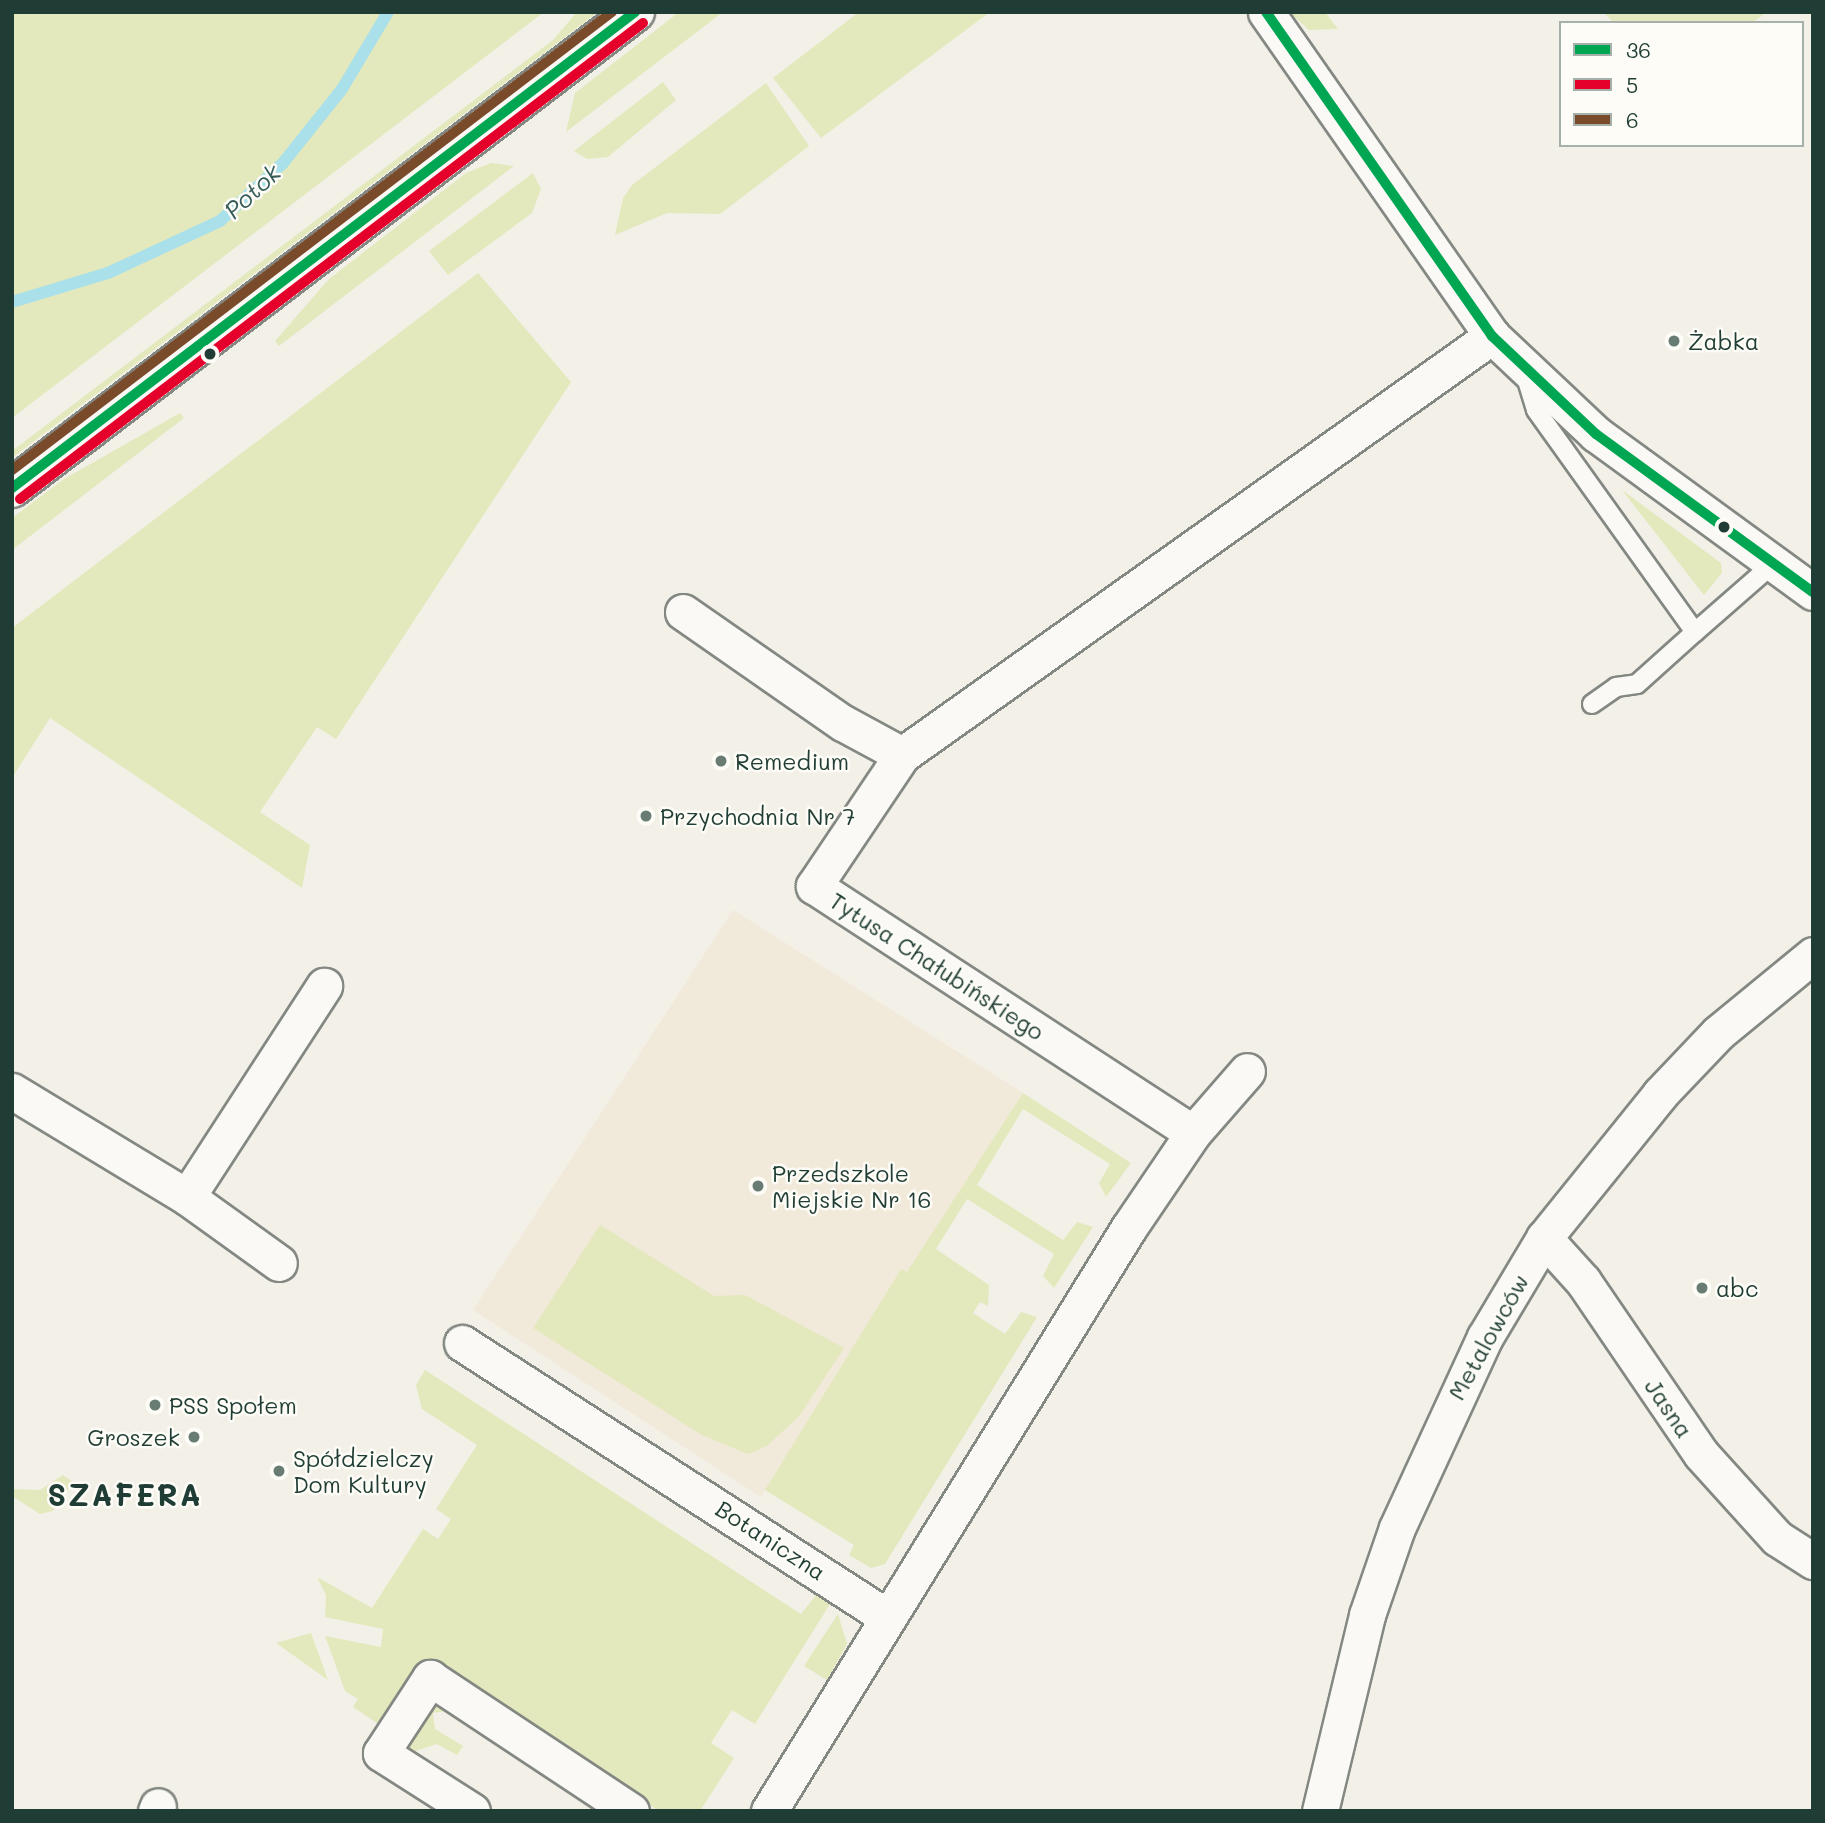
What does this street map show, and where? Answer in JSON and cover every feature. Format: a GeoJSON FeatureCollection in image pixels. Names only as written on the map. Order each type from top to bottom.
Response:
{"type":"FeatureCollection","features":[{"type":"Feature","properties":{"kind":"street"},"geometry":{"type":"LineString","coordinates":[[12,488],[635,12]]}},
{"type":"Feature","properties":{"kind":"street"},"geometry":{"type":"LineString","coordinates":[[1266,12],[1492,336],[1596,434],[1813,592]]}},
{"type":"Feature","properties":{"kind":"street"},"geometry":{"type":"LineString","coordinates":[[684,612],[843,723],[902,755],[1492,336]]}},
{"type":"Feature","properties":{"kind":"street","name":"Tytusa Chałubińskiego"},"geometry":{"type":"LineString","coordinates":[[902,755],[814,886],[1193,1133]]}},
{"type":"Feature","properties":{"kind":"street","name":"Metalowców"},"geometry":{"type":"LineString","coordinates":[[1320,1811],[1363,1627],[1397,1528],[1485,1337],[1544,1238],[1718,1033],[1813,955]]}},
{"type":"Feature","properties":{"kind":"street"},"geometry":{"type":"LineString","coordinates":[[187,1197],[324,986]]}},
{"type":"Feature","properties":{"kind":"street"},"geometry":{"type":"LineString","coordinates":[[769,1811],[887,1617],[1193,1133],[1247,1071]]}},
{"type":"Feature","properties":{"kind":"street"},"geometry":{"type":"LineString","coordinates":[[12,1091],[187,1197],[278,1263]]}},
{"type":"Feature","properties":{"kind":"street","name":"Jasna"},"geometry":{"type":"LineString","coordinates":[[1544,1238],[1583,1281],[1701,1454],[1777,1538],[1813,1561]]}},
{"type":"Feature","properties":{"kind":"street","name":"Botaniczna"},"geometry":{"type":"LineString","coordinates":[[462,1343],[887,1617]]}},
{"type":"Feature","properties":{"kind":"street"},"geometry":{"type":"LineString","coordinates":[[472,1811],[381,1753],[430,1678],[631,1811]]}},
{"type":"Feature","properties":{"kind":"lane"},"geometry":{"type":"LineString","coordinates":[[1521,364],[1536,410],[1695,632]]}},
{"type":"Feature","properties":{"kind":"lane"},"geometry":{"type":"LineString","coordinates":[[1592,704],[1616,687],[1637,684],[1774,563]]}},
{"type":"Feature","properties":{"kind":"shaded area","name":"Przedszkole Miejskie Nr 16"},"geometry":{"type":"Polygon","coordinates":[[[733,910],[1023,1093],[907,1273],[901,1269],[761,1497],[473,1310],[733,910]]]}},
{"type":"Feature","properties":{"kind":"green space"},"geometry":{"type":"Polygon","coordinates":[[[12,12],[544,12],[12,418],[12,12]]]}},
{"type":"Feature","properties":{"kind":"green space"},"geometry":{"type":"Polygon","coordinates":[[[577,12],[598,12],[12,458],[12,451],[553,40],[577,12]]]}},
{"type":"Feature","properties":{"kind":"green space"},"geometry":{"type":"Polygon","coordinates":[[[679,12],[723,12],[566,132],[575,93],[679,12]]]}},
{"type":"Feature","properties":{"kind":"green space"},"geometry":{"type":"Polygon","coordinates":[[[859,12],[990,12],[821,138],[773,78],[859,12]]]}},
{"type":"Feature","properties":{"kind":"green space"},"geometry":{"type":"Polygon","coordinates":[[[1289,12],[1325,12],[1338,29],[1309,30],[1289,12]]]}},
{"type":"Feature","properties":{"kind":"green space"},"geometry":{"type":"Polygon","coordinates":[[[1603,12],[1767,12],[1755,21],[1612,21],[1603,12]]]}},
{"type":"Feature","properties":{"kind":"green space"},"geometry":{"type":"Polygon","coordinates":[[[663,82],[676,100],[608,157],[587,159],[574,151],[663,82]]]}},
{"type":"Feature","properties":{"kind":"green space"},"geometry":{"type":"Polygon","coordinates":[[[766,83],[809,146],[720,214],[667,213],[615,235],[623,198],[632,185],[766,83]]]}},
{"type":"Feature","properties":{"kind":"green space"},"geometry":{"type":"Polygon","coordinates":[[[491,163],[514,166],[279,346],[275,341],[329,279],[466,173],[491,163]]]}},
{"type":"Feature","properties":{"kind":"green space"},"geometry":{"type":"Polygon","coordinates":[[[533,173],[541,189],[532,213],[448,275],[429,251],[533,173]]]}},
{"type":"Feature","properties":{"kind":"green space"},"geometry":{"type":"Polygon","coordinates":[[[478,273],[571,382],[336,739],[317,727],[260,812],[310,845],[302,888],[50,718],[12,778],[12,628],[478,273]]]}},
{"type":"Feature","properties":{"kind":"green space"},"geometry":{"type":"Polygon","coordinates":[[[180,413],[184,418],[12,550],[12,518],[64,479],[180,413]]]}},
{"type":"Feature","properties":{"kind":"green space"},"geometry":{"type":"Polygon","coordinates":[[[1622,490],[1721,563],[1722,573],[1704,595],[1622,490]]]}},
{"type":"Feature","properties":{"kind":"green space"},"geometry":{"type":"Polygon","coordinates":[[[1023,1093],[1131,1163],[1106,1197],[1099,1183],[1110,1164],[1023,1109],[977,1185],[1063,1240],[1077,1222],[1093,1227],[1054,1288],[1043,1276],[1054,1254],[967,1199],[936,1249],[989,1285],[988,1306],[980,1302],[973,1313],[1005,1334],[1021,1312],[1037,1317],[885,1564],[871,1568],[849,1555],[854,1545],[765,1490],[901,1269],[907,1272],[1023,1093]]]}},
{"type":"Feature","properties":{"kind":"green space"},"geometry":{"type":"Polygon","coordinates":[[[600,1225],[714,1296],[745,1295],[844,1348],[800,1415],[767,1446],[748,1454],[702,1435],[533,1328],[600,1225]]]}},
{"type":"Feature","properties":{"kind":"green space"},"geometry":{"type":"Polygon","coordinates":[[[425,1370],[801,1614],[817,1594],[830,1604],[755,1724],[732,1710],[711,1743],[734,1758],[700,1811],[659,1811],[426,1660],[383,1727],[353,1707],[358,1699],[345,1691],[325,1636],[381,1647],[383,1629],[325,1617],[326,1595],[317,1577],[372,1608],[423,1529],[438,1539],[451,1519],[436,1509],[477,1445],[422,1409],[416,1385],[425,1370]]]}},
{"type":"Feature","properties":{"kind":"green space"},"geometry":{"type":"Polygon","coordinates":[[[63,1475],[73,1482],[53,1511],[40,1514],[12,1496],[12,1489],[40,1490],[63,1475]]]}},
{"type":"Feature","properties":{"kind":"green space"},"geometry":{"type":"Polygon","coordinates":[[[838,1614],[847,1644],[827,1680],[804,1666],[838,1614]]]}},
{"type":"Feature","properties":{"kind":"green space"},"geometry":{"type":"Polygon","coordinates":[[[311,1633],[328,1680],[276,1643],[311,1633]]]}},
{"type":"Feature","properties":{"kind":"green space"},"geometry":{"type":"Polygon","coordinates":[[[430,1697],[452,1710],[433,1713],[435,1729],[463,1746],[457,1755],[437,1744],[409,1753],[400,1741],[430,1697]]]}},
{"type":"Feature","properties":{"kind":"waterway","name":"Potok"},"geometry":{"type":"LineString","coordinates":[[12,302],[108,273],[220,221],[283,163],[342,89],[388,12]]}},
{"type":"Feature","properties":{"kind":"transit line","name":"6"},"geometry":{"type":"LineString","coordinates":[[12,470],[612,12]]}},
{"type":"Feature","properties":{"kind":"transit line","name":"36"},"geometry":{"type":"LineString","coordinates":[[12,488],[635,12]]}},
{"type":"Feature","properties":{"kind":"transit line","name":"36"},"geometry":{"type":"LineString","coordinates":[[1266,12],[1492,336],[1596,434],[1813,592]]}},
{"type":"Feature","properties":{"kind":"transit line","name":"5"},"geometry":{"type":"LineString","coordinates":[[20,499],[643,23]]}},
{"type":"Feature","properties":{"kind":"place","name":"Żabka"},"geometry":{"type":"Point","coordinates":[1674,341]}},
{"type":"Feature","properties":{"kind":"place","name":"Remedium"},"geometry":{"type":"Point","coordinates":[721,761]}},
{"type":"Feature","properties":{"kind":"place","name":"Przychodnia Nr 7"},"geometry":{"type":"Point","coordinates":[646,816]}},
{"type":"Feature","properties":{"kind":"place","name":"Przedszkole Miejskie Nr 16"},"geometry":{"type":"Point","coordinates":[758,1186]}},
{"type":"Feature","properties":{"kind":"place","name":"abc"},"geometry":{"type":"Point","coordinates":[1702,1288]}},
{"type":"Feature","properties":{"kind":"place","name":"PSS Społem"},"geometry":{"type":"Point","coordinates":[155,1405]}},
{"type":"Feature","properties":{"kind":"place","name":"Groszek"},"geometry":{"type":"Point","coordinates":[194,1437]}},
{"type":"Feature","properties":{"kind":"place","name":"Spółdzielczy Dom Kultury"},"geometry":{"type":"Point","coordinates":[279,1471]}},
{"type":"Feature","properties":{"kind":"district","name":"SZAFERA"},"geometry":{"type":"Point","coordinates":[125,1494]}}]}
